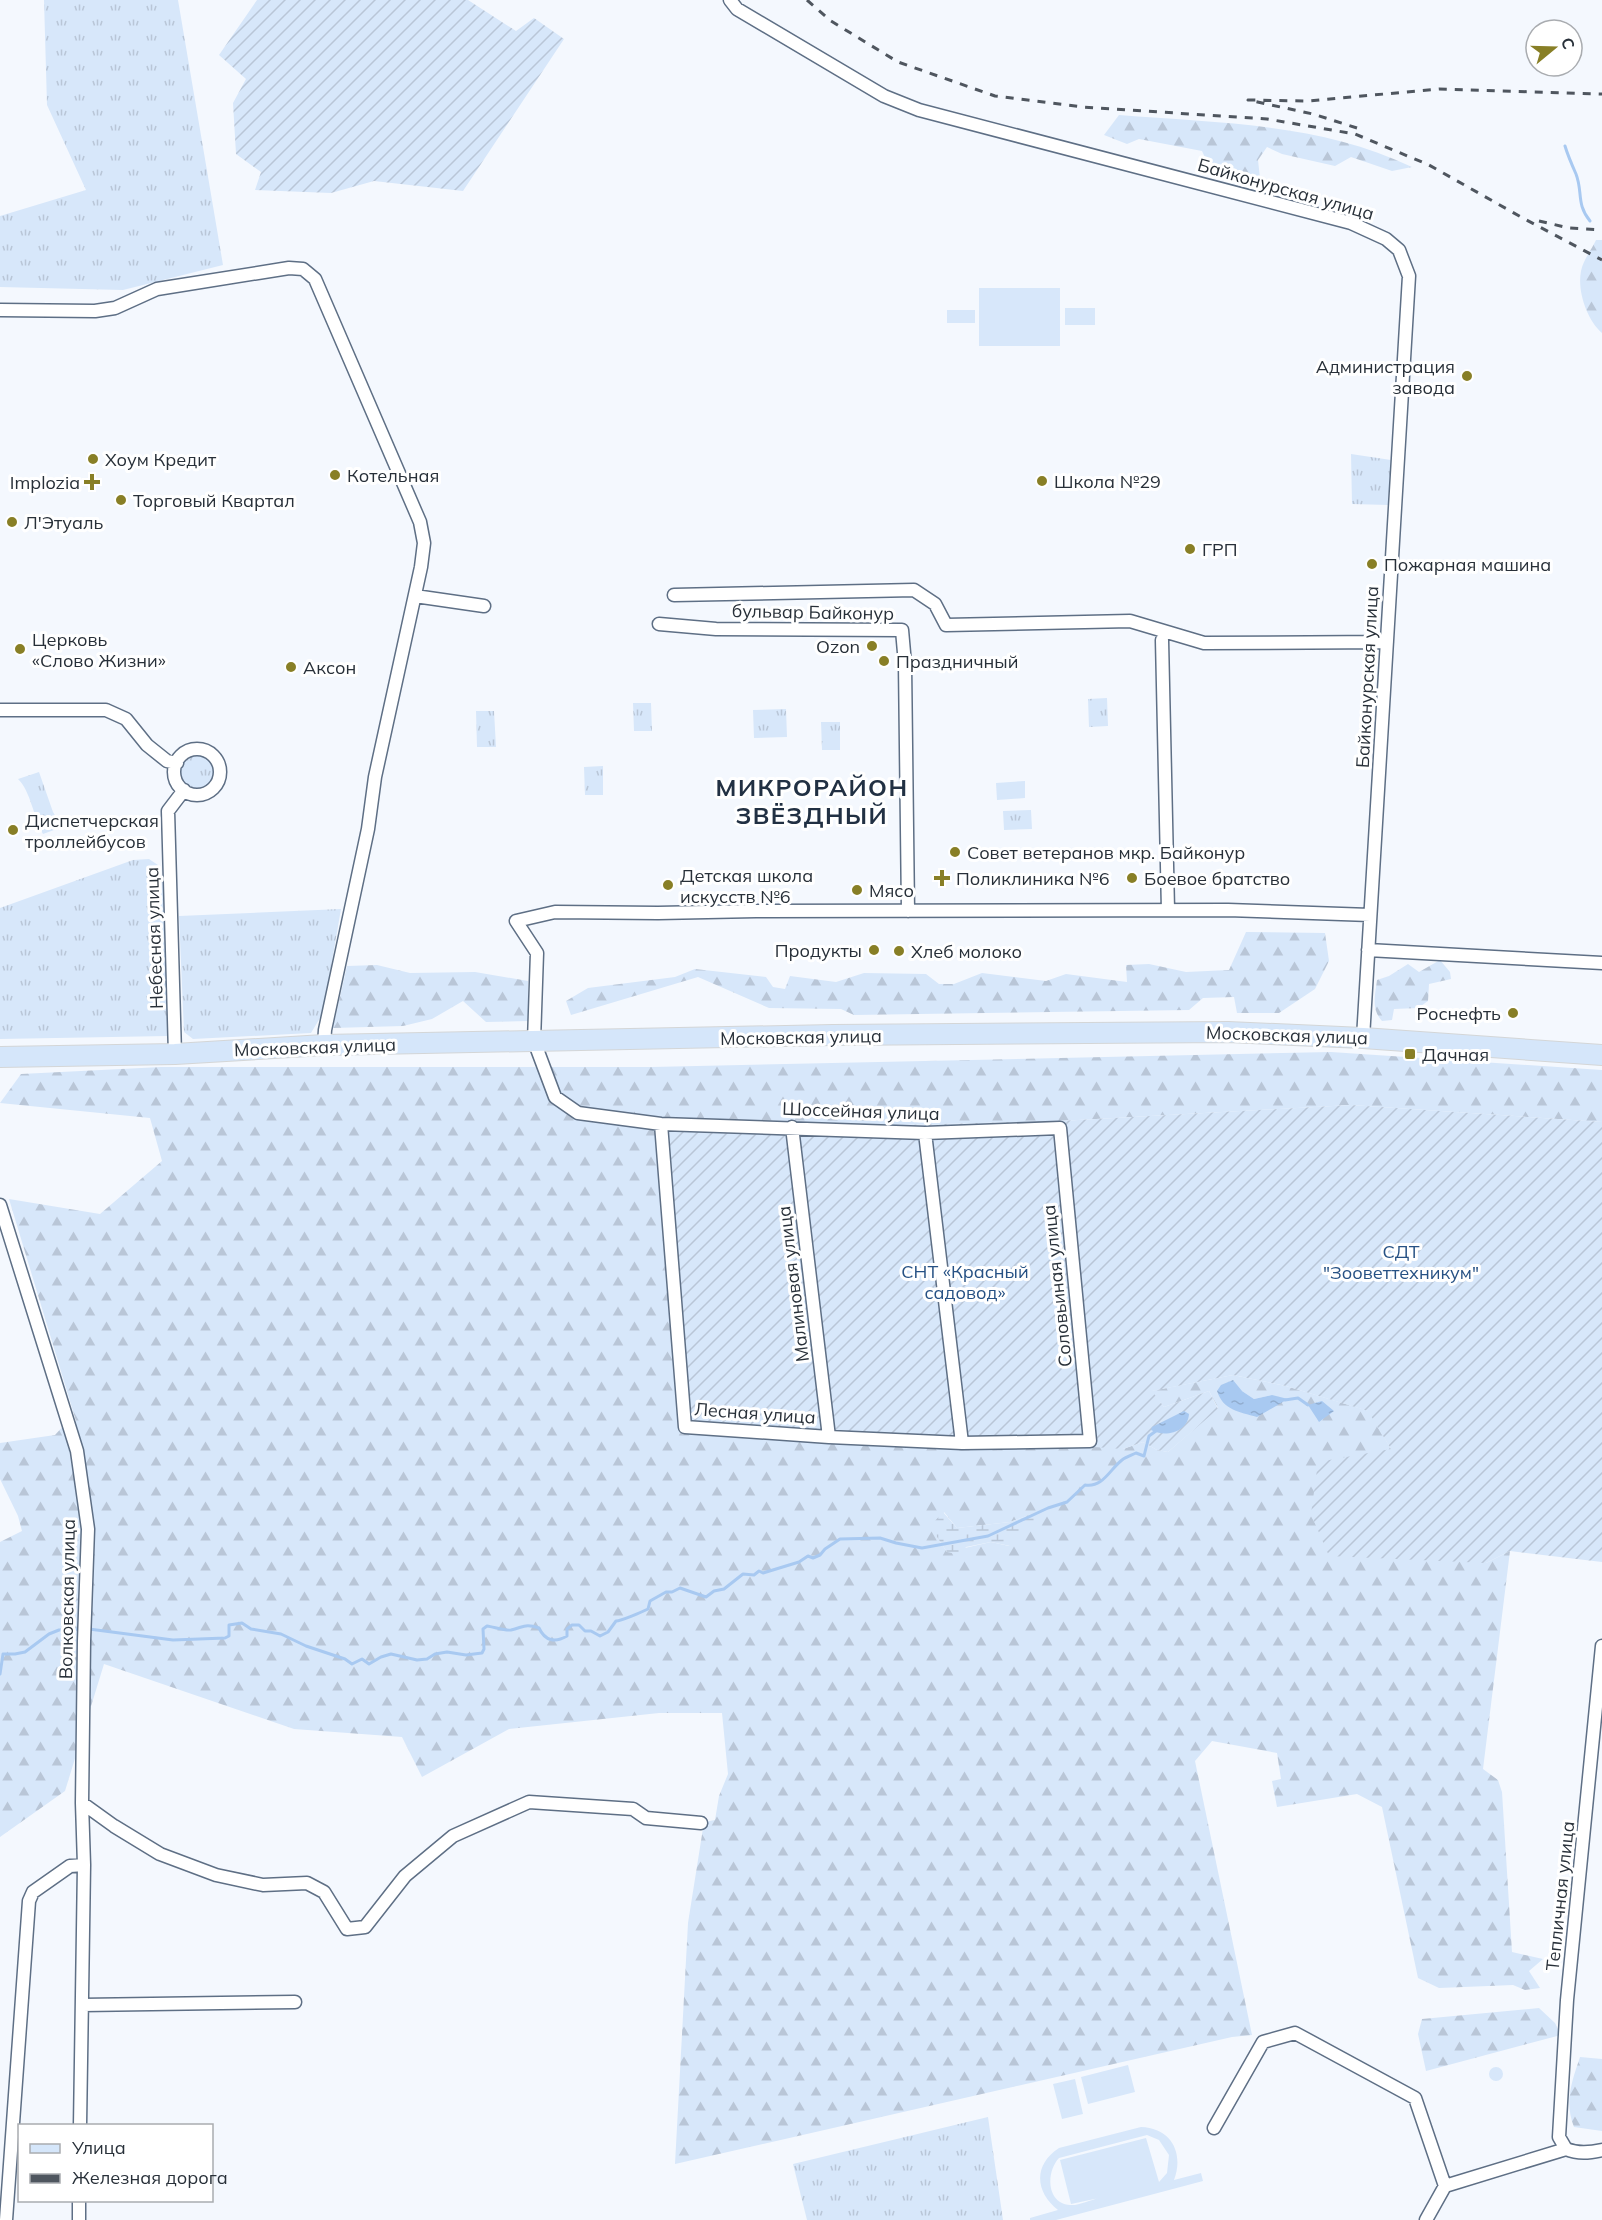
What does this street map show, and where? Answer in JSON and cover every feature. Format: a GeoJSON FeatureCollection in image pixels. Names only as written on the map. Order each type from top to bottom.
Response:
{"type":"FeatureCollection","features":[{"type":"Feature","properties":{"kind":"main road","name":"Московская улица"},"geometry":{"type":"LineString","coordinates":[[0,1057],[175,1054],[324,1045],[1228,1032],[1364,1038],[1602,1055]]}},
{"type":"Feature","properties":{"kind":"street","name":"Байконурская улица"},"geometry":{"type":"LineString","coordinates":[[730,0],[737,9],[884,96],[919,110],[1351,223],[1386,239],[1399,250],[1409,276],[1408,305],[1364,1038]]}},
{"type":"Feature","properties":{"kind":"street"},"geometry":{"type":"LineString","coordinates":[[0,310],[95,311],[115,308],[157,289],[289,268],[303,269],[315,279],[420,522],[424,543],[415,596],[375,777],[368,829],[324,1030],[324,1045]]}},
{"type":"Feature","properties":{"kind":"street"},"geometry":{"type":"LineString","coordinates":[[674,595],[914,590],[935,604],[946,626],[1130,621],[1204,643],[1387,642]]}},
{"type":"Feature","properties":{"kind":"street"},"geometry":{"type":"LineString","coordinates":[[415,596],[484,606]]}},
{"type":"Feature","properties":{"kind":"street","name":"бульвар Байконур"},"geometry":{"type":"LineString","coordinates":[[659,624],[716,629],[902,630],[905,664],[908,911]]}},
{"type":"Feature","properties":{"kind":"street"},"geometry":{"type":"LineString","coordinates":[[1162,640],[1168,910]]}},
{"type":"Feature","properties":{"kind":"street"},"geometry":{"type":"LineString","coordinates":[[0,710],[106,710],[126,719],[147,745],[167,761],[177,763]]}},
{"type":"Feature","properties":{"kind":"street"},"geometry":{"type":"LineString","coordinates":[[200,750],[215,758],[220,769],[218,781],[211,790],[195,795],[184,790],[179,786],[175,775],[177,763],[189,751],[200,750]]}},
{"type":"Feature","properties":{"kind":"street","name":"Небесная улица"},"geometry":{"type":"LineString","coordinates":[[175,1054],[168,811],[184,790]]}},
{"type":"Feature","properties":{"kind":"street"},"geometry":{"type":"LineString","coordinates":[[534,1041],[537,952],[516,921],[555,912],[1168,910],[1370,915]]}},
{"type":"Feature","properties":{"kind":"street"},"geometry":{"type":"LineString","coordinates":[[1368,950],[1602,963]]}},
{"type":"Feature","properties":{"kind":"street","name":"Шоссейная улица"},"geometry":{"type":"LineString","coordinates":[[534,1041],[555,1097],[578,1113],[661,1124],[925,1133],[1060,1128]]}},
{"type":"Feature","properties":{"kind":"street","name":"Лесная улица"},"geometry":{"type":"LineString","coordinates":[[661,1124],[685,1427],[962,1443],[1090,1441]]}},
{"type":"Feature","properties":{"kind":"street","name":"Малиновая улица"},"geometry":{"type":"LineString","coordinates":[[792,1127],[829,1437]]}},
{"type":"Feature","properties":{"kind":"street","name":"Соловьиная улица"},"geometry":{"type":"LineString","coordinates":[[1060,1128],[1090,1441]]}},
{"type":"Feature","properties":{"kind":"street"},"geometry":{"type":"LineString","coordinates":[[925,1133],[962,1443]]}},
{"type":"Feature","properties":{"kind":"street","name":"Волковская улица"},"geometry":{"type":"LineString","coordinates":[[0,1205],[77,1451],[88,1529],[84,1622],[82,1803],[84,1865],[80,2124]]}},
{"type":"Feature","properties":{"kind":"street","name":"Тепличная улица"},"geometry":{"type":"LineString","coordinates":[[1566,2149],[1559,2137],[1568,2000],[1602,1646]]}},
{"type":"Feature","properties":{"kind":"street"},"geometry":{"type":"LineString","coordinates":[[82,1803],[160,1854],[216,1875],[263,1885],[307,1883],[324,1892],[347,1929],[365,1927],[405,1876],[453,1836],[529,1802],[633,1809],[646,1818],[701,1823]]}},
{"type":"Feature","properties":{"kind":"street"},"geometry":{"type":"LineString","coordinates":[[6,2220],[29,1901],[33,1892],[70,1866],[84,1865]]}},
{"type":"Feature","properties":{"kind":"street"},"geometry":{"type":"LineString","coordinates":[[82,2006],[295,2002]]}},
{"type":"Feature","properties":{"kind":"street"},"geometry":{"type":"LineString","coordinates":[[1214,2128],[1263,2042],[1295,2033],[1415,2098],[1445,2186]]}},
{"type":"Feature","properties":{"kind":"street"},"geometry":{"type":"LineString","coordinates":[[1426,2220],[1445,2186],[1566,2149],[1575,2153],[1602,2150]]}},
{"type":"Feature","properties":{"kind":"street"},"geometry":{"type":"LineString","coordinates":[[79,2202],[79,2220]]}},
{"type":"Feature","properties":{"kind":"green space"},"geometry":{"type":"Polygon","coordinates":[[[44,0],[178,0],[223,265],[123,290],[0,287],[0,216],[86,190],[47,105],[44,0]]]}},
{"type":"Feature","properties":{"kind":"green space"},"geometry":{"type":"Polygon","coordinates":[[[257,0],[468,0],[516,31],[534,18],[564,39],[463,191],[374,181],[331,193],[255,190],[261,172],[236,154],[233,103],[246,79],[219,55],[257,0]]]}},
{"type":"Feature","properties":{"kind":"green space"},"geometry":{"type":"Polygon","coordinates":[[[1119,115],[1231,123],[1305,133],[1377,152],[1412,167],[1392,171],[1351,157],[1335,166],[1282,154],[1267,147],[1258,160],[1261,187],[1228,176],[1209,166],[1202,151],[1139,139],[1127,144],[1104,135],[1119,115]]]}},
{"type":"Feature","properties":{"kind":"green space"},"geometry":{"type":"Polygon","coordinates":[[[1596,240],[1602,240],[1602,333],[1592,321],[1584,305],[1580,287],[1582,267],[1596,240]]]}},
{"type":"Feature","properties":{"kind":"green space"},"geometry":{"type":"Polygon","coordinates":[[[979,288],[1060,288],[1060,346],[979,346],[979,288]]]}},
{"type":"Feature","properties":{"kind":"green space"},"geometry":{"type":"Polygon","coordinates":[[[1065,308],[1095,308],[1095,325],[1065,325],[1065,308]]]}},
{"type":"Feature","properties":{"kind":"green space"},"geometry":{"type":"Polygon","coordinates":[[[947,310],[975,310],[975,323],[947,323],[947,310]]]}},
{"type":"Feature","properties":{"kind":"green space"},"geometry":{"type":"Polygon","coordinates":[[[1351,454],[1391,460],[1388,505],[1352,504],[1351,454]]]}},
{"type":"Feature","properties":{"kind":"green space"},"geometry":{"type":"Polygon","coordinates":[[[1107,698],[1108,726],[1089,727],[1088,699],[1107,698]]]}},
{"type":"Feature","properties":{"kind":"green space"},"geometry":{"type":"Polygon","coordinates":[[[633,703],[651,703],[652,731],[634,731],[633,703]]]}},
{"type":"Feature","properties":{"kind":"green space"},"geometry":{"type":"Polygon","coordinates":[[[786,709],[787,737],[754,738],[753,710],[786,709]]]}},
{"type":"Feature","properties":{"kind":"green space"},"geometry":{"type":"Polygon","coordinates":[[[476,711],[494,711],[496,747],[477,747],[476,711]]]}},
{"type":"Feature","properties":{"kind":"green space"},"geometry":{"type":"Polygon","coordinates":[[[821,722],[840,722],[840,750],[822,750],[821,722]]]}},
{"type":"Feature","properties":{"kind":"green space"},"geometry":{"type":"Polygon","coordinates":[[[197,755],[209,761],[215,773],[209,785],[197,791],[185,785],[179,773],[185,761],[197,755]]]}},
{"type":"Feature","properties":{"kind":"green space"},"geometry":{"type":"Polygon","coordinates":[[[603,766],[603,795],[585,795],[584,767],[603,766]]]}},
{"type":"Feature","properties":{"kind":"green space"},"geometry":{"type":"Polygon","coordinates":[[[39,772],[53,812],[62,827],[43,834],[29,797],[18,779],[39,772]]]}},
{"type":"Feature","properties":{"kind":"green space"},"geometry":{"type":"Polygon","coordinates":[[[1025,781],[1025,798],[997,800],[996,783],[1025,781]]]}},
{"type":"Feature","properties":{"kind":"green space"},"geometry":{"type":"Polygon","coordinates":[[[1031,810],[1032,829],[1004,830],[1003,811],[1031,810]]]}},
{"type":"Feature","properties":{"kind":"green space"},"geometry":{"type":"Polygon","coordinates":[[[149,859],[158,865],[163,880],[168,1036],[0,1039],[0,908],[133,860],[149,859]]]}},
{"type":"Feature","properties":{"kind":"green space"},"geometry":{"type":"Polygon","coordinates":[[[341,909],[323,1013],[311,1033],[193,1039],[184,1032],[179,916],[341,909]]]}},
{"type":"Feature","properties":{"kind":"green space"},"geometry":{"type":"Polygon","coordinates":[[[1246,932],[1325,933],[1329,961],[1315,989],[1279,1013],[1237,1013],[1234,997],[1203,998],[1189,1010],[854,1015],[841,1009],[769,1008],[698,977],[571,1015],[566,1001],[588,988],[675,977],[695,969],[766,977],[773,987],[785,989],[790,976],[836,982],[864,973],[926,974],[939,984],[954,984],[982,973],[1046,981],[1066,974],[1127,982],[1126,965],[1149,964],[1186,972],[1229,970],[1246,932]]]}},
{"type":"Feature","properties":{"kind":"green space"},"geometry":{"type":"Polygon","coordinates":[[[1440,960],[1450,972],[1451,979],[1429,984],[1428,1001],[1418,1008],[1394,1009],[1392,1020],[1382,1021],[1375,1007],[1377,980],[1389,976],[1408,964],[1419,972],[1440,960]]]}},
{"type":"Feature","properties":{"kind":"green space"},"geometry":{"type":"Polygon","coordinates":[[[377,965],[410,973],[475,972],[528,981],[528,1021],[486,1022],[463,1001],[432,1019],[403,1026],[333,1028],[347,966],[377,965]]]}},
{"type":"Feature","properties":{"kind":"green space"},"geometry":{"type":"Polygon","coordinates":[[[1331,1052],[1602,1070],[1602,1122],[1351,1105],[1060,1121],[865,1126],[659,1118],[1123,1449],[1143,1442],[1157,1450],[1168,1452],[1218,1408],[1209,1391],[1164,1407],[1151,1391],[1233,1375],[1286,1386],[1369,1411],[1391,1449],[1486,1563],[1510,1551],[1483,1769],[1498,1780],[1502,1792],[1512,1952],[1543,1959],[1529,1971],[1540,1988],[1525,1990],[1513,1985],[1439,1988],[1418,1978],[1382,1807],[1357,1794],[1277,1807],[1272,1781],[1281,1779],[1277,1753],[1212,1741],[1195,1761],[1252,2035],[1232,2037],[675,2164],[688,1923],[704,1822],[715,1820],[719,1796],[728,1774],[722,1713],[659,1713],[509,1729],[422,1777],[402,1737],[294,1729],[104,1664],[65,1791],[0,1837],[0,1542],[22,1531],[18,1516],[0,1479],[0,1443],[55,1435],[65,1424],[76,1421],[9,1199],[100,1214],[162,1161],[150,1118],[0,1103],[21,1074],[161,1067],[652,1067],[1331,1052]],[[1242,1391],[1236,1411],[1272,1395],[1254,1399],[1242,1391]],[[1046,1509],[1010,1522],[957,1528],[944,1512],[937,1537],[947,1552],[991,1542],[1009,1546],[1046,1509]]]}},
{"type":"Feature","properties":{"kind":"green space"},"geometry":{"type":"Polygon","coordinates":[[[1351,1105],[1602,1122],[1602,1562],[1510,1551],[1486,1563],[1329,1556],[1311,1514],[1318,1462],[1391,1449],[1368,1411],[1286,1386],[1233,1375],[1152,1391],[1164,1407],[1209,1391],[1218,1409],[1168,1452],[1157,1450],[1143,1442],[1123,1449],[688,1420],[659,1118],[865,1126],[1060,1121],[1351,1105]]]}},
{"type":"Feature","properties":{"kind":"green space"},"geometry":{"type":"Polygon","coordinates":[[[1048,1508],[1010,1546],[991,1542],[966,1547],[961,1555],[947,1552],[937,1537],[934,1522],[943,1512],[957,1528],[1010,1522],[1048,1508]]]}},
{"type":"Feature","properties":{"kind":"green space"},"geometry":{"type":"Polygon","coordinates":[[[1539,2008],[1555,2023],[1561,2035],[1426,2071],[1418,2034],[1422,2019],[1539,2008]]]}},
{"type":"Feature","properties":{"kind":"green space"},"geometry":{"type":"Polygon","coordinates":[[[1580,2057],[1602,2059],[1602,2131],[1574,2127],[1571,2118],[1570,2092],[1580,2057]]]}},
{"type":"Feature","properties":{"kind":"green space"},"geometry":{"type":"Polygon","coordinates":[[[1128,2065],[1135,2092],[1088,2104],[1081,2077],[1128,2065]]]}},
{"type":"Feature","properties":{"kind":"green space"},"geometry":{"type":"Polygon","coordinates":[[[1493,2067],[1499,2067],[1503,2074],[1499,2081],[1493,2081],[1489,2077],[1489,2071],[1493,2067]]]}},
{"type":"Feature","properties":{"kind":"green space"},"geometry":{"type":"Polygon","coordinates":[[[1075,2079],[1083,2114],[1062,2119],[1053,2084],[1075,2079]]]}},
{"type":"Feature","properties":{"kind":"green space"},"geometry":{"type":"Polygon","coordinates":[[[988,2117],[1003,2220],[807,2220],[793,2164],[988,2117]]]}},
{"type":"Feature","properties":{"kind":"green space"},"geometry":{"type":"Polygon","coordinates":[[[1141,2127],[1152,2128],[1168,2137],[1173,2144],[1177,2161],[1174,2180],[1201,2173],[1203,2181],[1056,2220],[1030,2220],[1030,2218],[1058,2210],[1045,2195],[1040,2179],[1045,2162],[1059,2148],[1141,2127]],[[1147,2135],[1059,2158],[1050,2178],[1056,2199],[1070,2205],[1099,2198],[1071,2204],[1060,2160],[1146,2138],[1159,2182],[1167,2173],[1169,2155],[1159,2140],[1147,2135]]]}},
{"type":"Feature","properties":{"kind":"water"},"geometry":{"type":"Polygon","coordinates":[[[1233,1380],[1242,1391],[1254,1399],[1272,1395],[1288,1399],[1257,1417],[1238,1412],[1223,1402],[1217,1391],[1221,1385],[1233,1380]]]}},
{"type":"Feature","properties":{"kind":"water"},"geometry":{"type":"Polygon","coordinates":[[[1322,1401],[1334,1411],[1319,1422],[1308,1405],[1322,1401]]]}},
{"type":"Feature","properties":{"kind":"water"},"geometry":{"type":"Polygon","coordinates":[[[1184,1411],[1189,1414],[1188,1420],[1175,1432],[1163,1433],[1151,1430],[1152,1427],[1184,1411]]]}},
{"type":"Feature","properties":{"kind":"waterway"},"geometry":{"type":"LineString","coordinates":[[1565,146],[1578,180],[1581,203],[1590,221]]}},
{"type":"Feature","properties":{"kind":"waterway"},"geometry":{"type":"LineString","coordinates":[[1285,1400],[1298,1398],[1308,1405]]}},
{"type":"Feature","properties":{"kind":"waterway"},"geometry":{"type":"LineString","coordinates":[[89,1629],[173,1640],[225,1638],[229,1636],[229,1625],[242,1623],[251,1629],[281,1634],[306,1646],[345,1659],[352,1664],[362,1659],[369,1664],[391,1654],[417,1660],[447,1652],[466,1655],[482,1653],[484,1649],[483,1629],[487,1626],[509,1630],[531,1626],[539,1628],[547,1638],[558,1640],[567,1636],[567,1629],[572,1625],[579,1625],[585,1631],[591,1631],[600,1636],[608,1632],[616,1621],[648,1609],[650,1601],[666,1592],[680,1588],[706,1597],[714,1591],[724,1589],[743,1574],[754,1575],[759,1571],[763,1573],[799,1562],[808,1556],[813,1558],[820,1555],[840,1539],[880,1538],[922,1548],[988,1536],[1048,1508],[1067,1502],[1085,1485],[1097,1484],[1101,1481],[1125,1458],[1136,1453],[1144,1456],[1149,1436],[1156,1431]]}},
{"type":"Feature","properties":{"kind":"waterway"},"geometry":{"type":"LineString","coordinates":[[0,1674],[3,1654],[25,1652],[49,1634],[59,1630],[82,1629]]}},
{"type":"Feature","properties":{"kind":"railway"},"geometry":{"type":"LineString","coordinates":[[807,0],[831,21],[898,62],[995,96],[1083,107],[1267,119],[1355,134],[1429,165],[1602,260]]}},
{"type":"Feature","properties":{"kind":"railway"},"geometry":{"type":"LineString","coordinates":[[1357,128],[1313,114],[1248,100],[1308,101],[1439,89],[1602,94]]}},
{"type":"Feature","properties":{"kind":"railway"},"geometry":{"type":"LineString","coordinates":[[1539,221],[1569,228],[1602,230]]}},
{"type":"Feature","properties":{"kind":"place","name":"Администрация завода"},"geometry":{"type":"Point","coordinates":[1467,376]}},
{"type":"Feature","properties":{"kind":"place","name":"Хоум Кредит"},"geometry":{"type":"Point","coordinates":[93,459]}},
{"type":"Feature","properties":{"kind":"place","name":"Котельная"},"geometry":{"type":"Point","coordinates":[335,475]}},
{"type":"Feature","properties":{"kind":"place","name":"Школа №29"},"geometry":{"type":"Point","coordinates":[1042,481]}},
{"type":"Feature","properties":{"kind":"place","name":"Implozia"},"geometry":{"type":"Point","coordinates":[92,482]}},
{"type":"Feature","properties":{"kind":"place","name":"Торговый Квартал"},"geometry":{"type":"Point","coordinates":[121,500]}},
{"type":"Feature","properties":{"kind":"place","name":"Л'Этуаль"},"geometry":{"type":"Point","coordinates":[12,522]}},
{"type":"Feature","properties":{"kind":"place","name":"ГРП"},"geometry":{"type":"Point","coordinates":[1190,549]}},
{"type":"Feature","properties":{"kind":"place","name":"Пожарная машина"},"geometry":{"type":"Point","coordinates":[1372,564]}},
{"type":"Feature","properties":{"kind":"place","name":"Ozon"},"geometry":{"type":"Point","coordinates":[872,646]}},
{"type":"Feature","properties":{"kind":"place","name":"Церковь «Слово Жизни»"},"geometry":{"type":"Point","coordinates":[20,649]}},
{"type":"Feature","properties":{"kind":"place","name":"Праздничный"},"geometry":{"type":"Point","coordinates":[884,661]}},
{"type":"Feature","properties":{"kind":"place","name":"Аксон"},"geometry":{"type":"Point","coordinates":[291,667]}},
{"type":"Feature","properties":{"kind":"place","name":"Диспетчерская троллейбусов"},"geometry":{"type":"Point","coordinates":[13,830]}},
{"type":"Feature","properties":{"kind":"place","name":"Совет ветеранов мкр. Байконур"},"geometry":{"type":"Point","coordinates":[955,852]}},
{"type":"Feature","properties":{"kind":"place","name":"Поликлиника №6"},"geometry":{"type":"Point","coordinates":[942,878]}},
{"type":"Feature","properties":{"kind":"place","name":"Боевое братство"},"geometry":{"type":"Point","coordinates":[1132,878]}},
{"type":"Feature","properties":{"kind":"place","name":"Детская школа искусств №6"},"geometry":{"type":"Point","coordinates":[668,885]}},
{"type":"Feature","properties":{"kind":"place","name":"Мясо"},"geometry":{"type":"Point","coordinates":[857,890]}},
{"type":"Feature","properties":{"kind":"place","name":"Продукты"},"geometry":{"type":"Point","coordinates":[874,950]}},
{"type":"Feature","properties":{"kind":"place","name":"Хлеб молоко"},"geometry":{"type":"Point","coordinates":[899,951]}},
{"type":"Feature","properties":{"kind":"place","name":"Роснефть"},"geometry":{"type":"Point","coordinates":[1513,1013]}},
{"type":"Feature","properties":{"kind":"place","name":"Дачная"},"geometry":{"type":"Point","coordinates":[1410,1054]}},
{"type":"Feature","properties":{"kind":"district","name":"МИКРОРАЙОН ЗВЁЗДНЫЙ"},"geometry":{"type":"Point","coordinates":[812,801]}},
{"type":"Feature","properties":{"kind":"park label","name":"СДТ \"Зооветтехникум\""},"geometry":{"type":"Point","coordinates":[1401,1261]}},
{"type":"Feature","properties":{"kind":"park label","name":"СНТ «Красный садовод»"},"geometry":{"type":"Point","coordinates":[965,1281]}}]}
